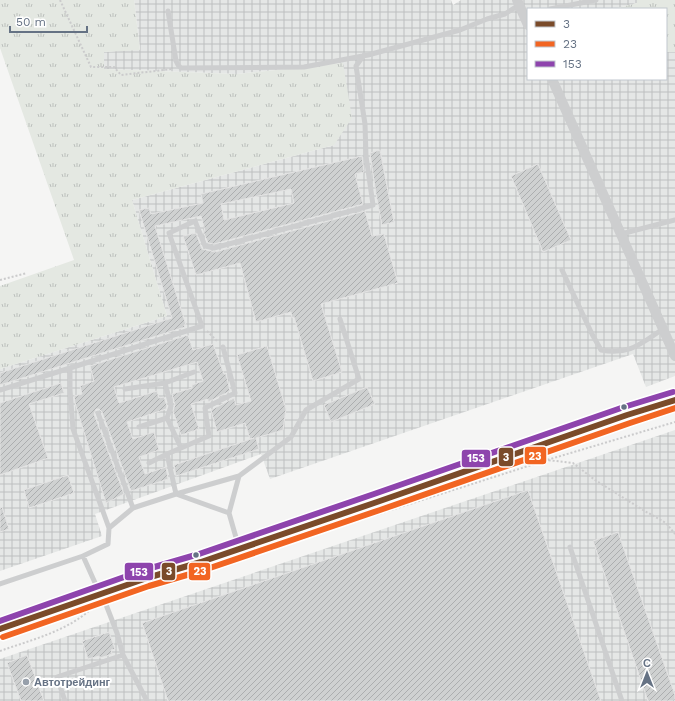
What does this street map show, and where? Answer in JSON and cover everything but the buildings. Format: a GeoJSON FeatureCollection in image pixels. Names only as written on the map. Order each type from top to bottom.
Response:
{"type":"FeatureCollection","features":[{"type":"Feature","properties":{"kind":"street"},"geometry":{"type":"LineString","coordinates":[[522,8],[527,22]]}},
{"type":"Feature","properties":{"kind":"street"},"geometry":{"type":"LineString","coordinates":[[552,80],[675,356]]}},
{"type":"Feature","properties":{"kind":"street"},"geometry":{"type":"LineString","coordinates":[[0,629],[103,593],[201,562],[377,502],[541,444],[675,400]]}},
{"type":"Feature","properties":{"kind":"lane"},"geometry":{"type":"LineString","coordinates":[[555,8],[596,0]]}},
{"type":"Feature","properties":{"kind":"lane"},"geometry":{"type":"LineString","coordinates":[[168,11],[176,61],[182,68],[304,67],[364,55],[460,30],[486,19],[522,8]]}},
{"type":"Feature","properties":{"kind":"lane"},"geometry":{"type":"LineString","coordinates":[[0,390],[202,326],[169,233],[195,221],[206,246],[214,248],[373,205],[366,156],[365,124],[356,66],[364,55]]}},
{"type":"Feature","properties":{"kind":"lane"},"geometry":{"type":"LineString","coordinates":[[621,234],[675,220]]}},
{"type":"Feature","properties":{"kind":"lane"},"geometry":{"type":"LineString","coordinates":[[562,270],[601,350],[614,352],[631,349],[664,330]]}},
{"type":"Feature","properties":{"kind":"lane"},"geometry":{"type":"LineString","coordinates":[[109,528],[133,508],[239,476],[291,437],[306,410],[360,379],[340,318]]}},
{"type":"Feature","properties":{"kind":"lane"},"geometry":{"type":"LineString","coordinates":[[149,463],[209,436],[205,408],[236,393],[223,347]]}},
{"type":"Feature","properties":{"kind":"lane"},"geometry":{"type":"LineString","coordinates":[[0,584],[83,556],[108,544],[109,528],[73,429],[70,368]]}},
{"type":"Feature","properties":{"kind":"lane"},"geometry":{"type":"LineString","coordinates":[[125,389],[164,383],[194,372]]}},
{"type":"Feature","properties":{"kind":"lane"},"geometry":{"type":"LineString","coordinates":[[164,383],[171,406],[167,418],[181,448]]}},
{"type":"Feature","properties":{"kind":"lane"},"geometry":{"type":"LineString","coordinates":[[98,413],[133,508]]}},
{"type":"Feature","properties":{"kind":"lane"},"geometry":{"type":"LineString","coordinates":[[139,427],[167,418]]}},
{"type":"Feature","properties":{"kind":"lane"},"geometry":{"type":"LineString","coordinates":[[167,454],[176,494]]}},
{"type":"Feature","properties":{"kind":"lane"},"geometry":{"type":"LineString","coordinates":[[239,476],[229,513],[240,548]]}},
{"type":"Feature","properties":{"kind":"lane"},"geometry":{"type":"LineString","coordinates":[[176,494],[229,513]]}},
{"type":"Feature","properties":{"kind":"lane"},"geometry":{"type":"LineString","coordinates":[[570,547],[622,701]]}},
{"type":"Feature","properties":{"kind":"lane"},"geometry":{"type":"LineString","coordinates":[[83,556],[96,585],[103,593],[123,655],[146,701]]}},
{"type":"Feature","properties":{"kind":"lane"},"geometry":{"type":"LineString","coordinates":[[65,701],[56,677],[123,655]]}},
{"type":"Feature","properties":{"kind":"path"},"geometry":{"type":"LineString","coordinates":[[60,0],[91,67],[114,67],[121,75],[182,68]]}},
{"type":"Feature","properties":{"kind":"path"},"geometry":{"type":"LineString","coordinates":[[0,280],[27,272]]}},
{"type":"Feature","properties":{"kind":"path"},"geometry":{"type":"LineString","coordinates":[[202,326],[223,347]]}},
{"type":"Feature","properties":{"kind":"path"},"geometry":{"type":"LineString","coordinates":[[337,527],[547,460],[675,422]]}},
{"type":"Feature","properties":{"kind":"path"},"geometry":{"type":"LineString","coordinates":[[541,444],[547,460]]}},
{"type":"Feature","properties":{"kind":"path"},"geometry":{"type":"LineString","coordinates":[[547,460],[573,463],[595,480],[642,510],[666,523],[675,534]]}},
{"type":"Feature","properties":{"kind":"path"},"geometry":{"type":"LineString","coordinates":[[0,651],[64,627],[83,617],[96,605]]}},
{"type":"Feature","properties":{"kind":"shaded area"},"geometry":{"type":"Polygon","coordinates":[[[134,0],[451,0],[453,5],[461,0],[637,0],[637,3],[618,8],[527,8],[527,80],[667,80],[667,52],[675,52],[675,376],[646,387],[633,354],[270,479],[261,454],[95,514],[102,536],[0,571],[0,369],[167,316],[132,200],[334,145],[343,63],[237,74],[104,69],[104,52],[140,49],[134,0]]]}},
{"type":"Feature","properties":{"kind":"shaded area"},"geometry":{"type":"Polygon","coordinates":[[[675,430],[675,701],[0,701],[0,659],[675,430]]]}},
{"type":"Feature","properties":{"kind":"green space"},"geometry":{"type":"Polygon","coordinates":[[[0,0],[134,0],[140,50],[104,52],[104,69],[237,74],[343,63],[352,118],[334,145],[132,200],[167,316],[0,369],[0,286],[74,260],[0,48],[0,0]]]}},
{"type":"Feature","properties":{"kind":"green space"},"geometry":{"type":"Polygon","coordinates":[[[637,0],[675,0],[675,52],[667,52],[667,8],[618,8],[637,3],[637,0]]]}},
{"type":"Feature","properties":{"kind":"transit line","name":"153"},"geometry":{"type":"LineString","coordinates":[[0,621],[144,570],[199,554],[624,407],[673,392]]}},
{"type":"Feature","properties":{"kind":"transit line","name":"3"},"geometry":{"type":"LineString","coordinates":[[0,629],[147,578],[201,562],[377,502],[627,415],[675,400]]}},
{"type":"Feature","properties":{"kind":"transit line","name":"23"},"geometry":{"type":"LineString","coordinates":[[3,637],[149,586],[204,570],[675,408]]}},
{"type":"Feature","properties":{"kind":"place","name":"Автотрейдинг"},"geometry":{"type":"Point","coordinates":[26,682]}}]}
